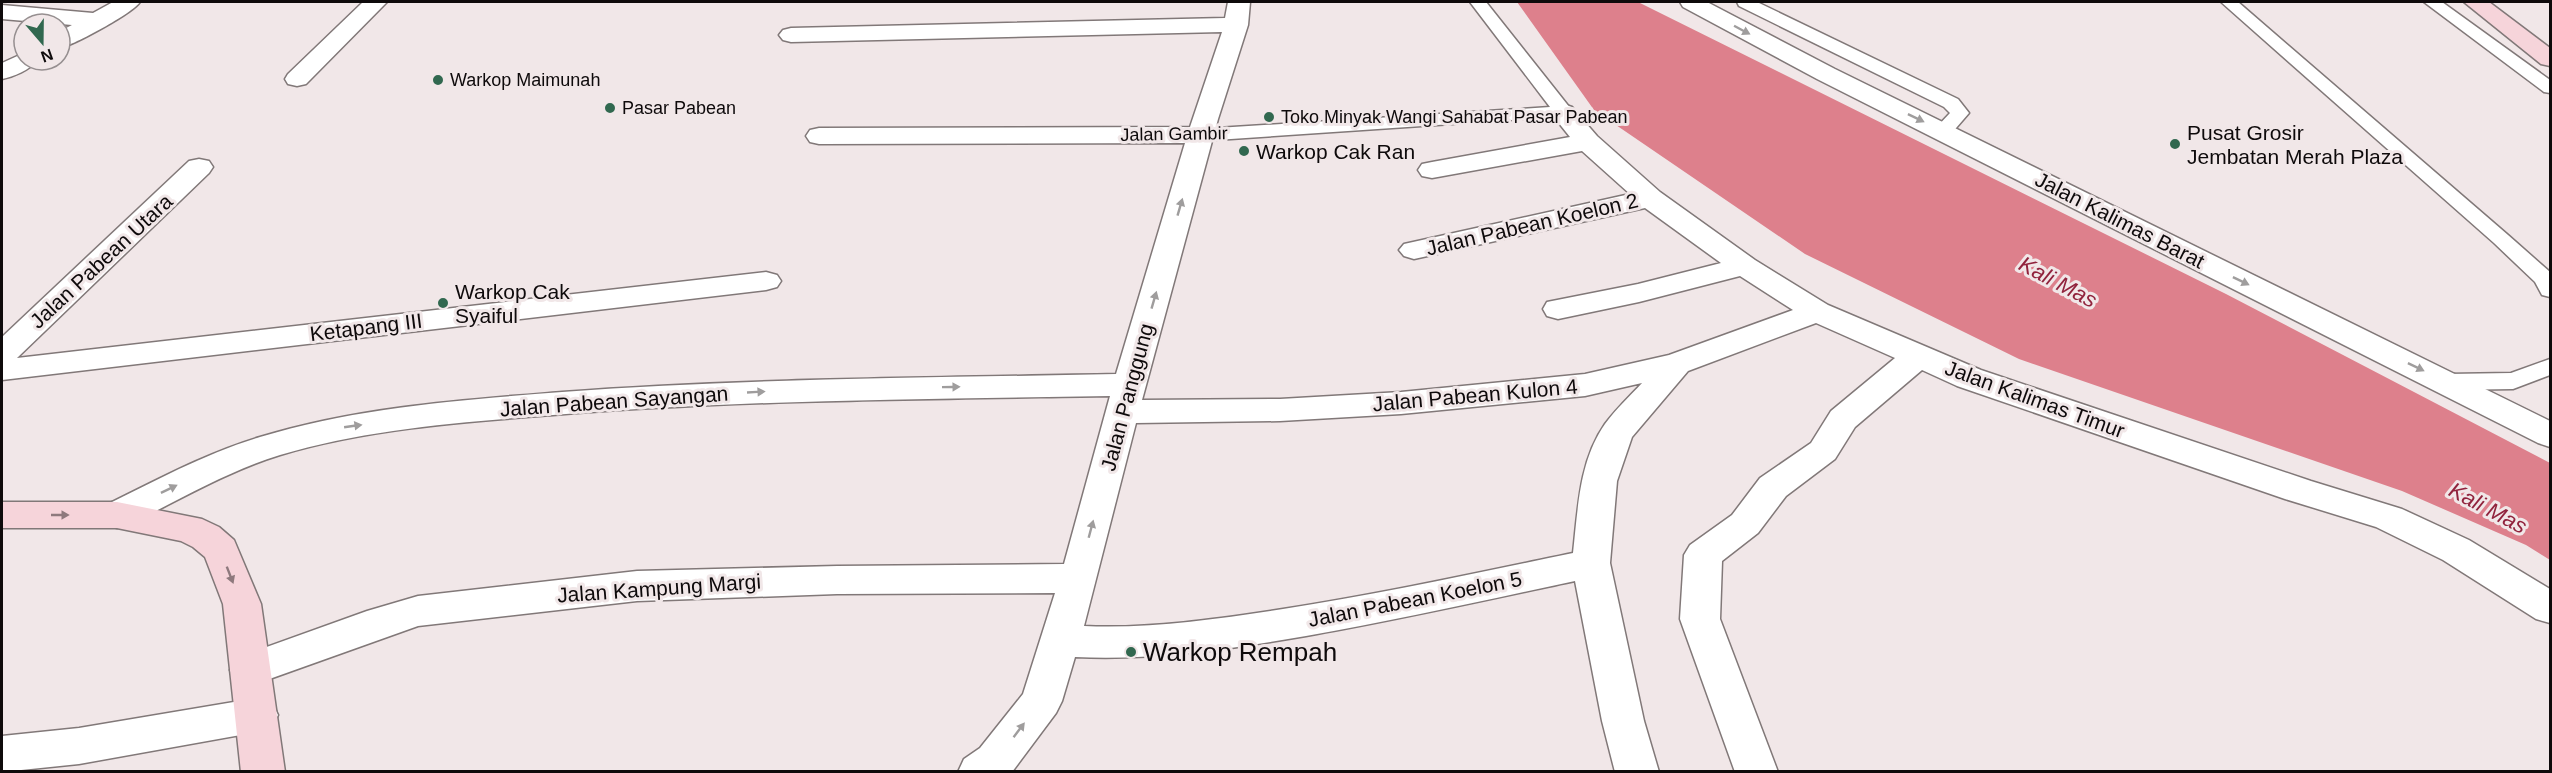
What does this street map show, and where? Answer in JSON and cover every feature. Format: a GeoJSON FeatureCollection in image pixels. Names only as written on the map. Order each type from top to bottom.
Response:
{"type":"FeatureCollection","features":[{"type":"Feature","properties":{"kind":"street"},"geometry":{"type":"LineString","coordinates":[[72,35],[129,2]]}},
{"type":"Feature","properties":{"kind":"street"},"geometry":{"type":"LineString","coordinates":[[297,79],[376,2]]}},
{"type":"Feature","properties":{"kind":"street","name":"Jalan Kalimas Barat"},"geometry":{"type":"LineString","coordinates":[[1691,2],[1826,74],[2448,382],[2550,435]]}},
{"type":"Feature","properties":{"kind":"street"},"geometry":{"type":"LineString","coordinates":[[2475,2],[2550,59]]}},
{"type":"Feature","properties":{"kind":"street"},"geometry":{"type":"LineString","coordinates":[[2,12],[99,20]]}},
{"type":"Feature","properties":{"kind":"street"},"geometry":{"type":"LineString","coordinates":[[791,35],[1237,13]]}},
{"type":"Feature","properties":{"kind":"street","name":"Jalan Panggung"},"geometry":{"type":"LineString","coordinates":[[979,771],[995,761],[1041,700],[1079,578],[1126,399],[1237,13]]}},
{"type":"Feature","properties":{"kind":"street","name":"Jalan Kalimas Timur"},"geometry":{"type":"LineString","coordinates":[[1563,112],[1588,142],[1650,198],[1744,266],[1817,312],[1969,378],[2298,490],[2389,518],[2456,550],[2550,608]]}},
{"type":"Feature","properties":{"kind":"street","name":"Jalan Gambir"},"geometry":{"type":"LineString","coordinates":[[819,136],[1201,135]]}},
{"type":"Feature","properties":{"kind":"street"},"geometry":{"type":"LineString","coordinates":[[1432,170],[1588,142]]}},
{"type":"Feature","properties":{"kind":"street","name":"Jalan Pabean Utara"},"geometry":{"type":"LineString","coordinates":[[3,356],[199,167]]}},
{"type":"Feature","properties":{"kind":"street","name":"Jalan Pabean Koelon 2"},"geometry":{"type":"LineString","coordinates":[[1414,250],[1550,222],[1650,198]]}},
{"type":"Feature","properties":{"kind":"street"},"geometry":{"type":"LineString","coordinates":[[1558,309],[1744,266]]}},
{"type":"Feature","properties":{"kind":"street","name":"Ketapang III"},"geometry":{"type":"LineString","coordinates":[[3,356],[766,281]]}},
{"type":"Feature","properties":{"kind":"street","name":"Jalan Pabean Kulon 4"},"geometry":{"type":"LineString","coordinates":[[1126,399],[1280,410],[1401,403],[1585,384],[1677,364],[1817,312]]}},
{"type":"Feature","properties":{"kind":"street"},"geometry":{"type":"LineString","coordinates":[[1757,771],[1700,619],[1703,555],[1745,524],[1773,487],[1823,451],[1843,419],[1918,356]]}},
{"type":"Feature","properties":{"kind":"street"},"geometry":{"type":"LineString","coordinates":[[1637,771],[1623,721],[1591,563],[1599,481],[1609,448],[1618,431],[1677,364]]}},
{"type":"Feature","properties":{"kind":"street","name":"Jalan Pabean Sayangan"},"geometry":{"type":"LineString","coordinates":[[117,515],[203,473],[269,446],[345,427],[487,409],[616,399],[788,391],[1126,399]]}},
{"type":"Feature","properties":{"kind":"street"},"geometry":{"type":"LineString","coordinates":[[2,515],[117,515],[189,529],[206,537],[221,550],[242,604],[263,771]]}},
{"type":"Feature","properties":{"kind":"street","name":"Jalan Pabean Koelon 5"},"geometry":{"type":"LineString","coordinates":[[1058,641],[1104,644],[1219,633],[1290,623],[1591,563]]}},
{"type":"Feature","properties":{"kind":"street","name":"Jalan Kampung Margi"},"geometry":{"type":"LineString","coordinates":[[250,670],[381,622],[418,612],[637,585],[825,580],[1079,578]]}},
{"type":"Feature","properties":{"kind":"street"},"geometry":{"type":"LineString","coordinates":[[2,754],[79,746],[257,715]]}},
{"type":"Feature","properties":{"kind":"lane"},"geometry":{"type":"LineString","coordinates":[[1478,2],[1563,112]]}},
{"type":"Feature","properties":{"kind":"lane"},"geometry":{"type":"LineString","coordinates":[[1745,2],[1951,103],[1960,113],[1943,131]]}},
{"type":"Feature","properties":{"kind":"lane"},"geometry":{"type":"LineString","coordinates":[[2229,2],[2501,239],[2545,279],[2550,290]]}},
{"type":"Feature","properties":{"kind":"lane"},"geometry":{"type":"LineString","coordinates":[[2432,2],[2550,88]]}},
{"type":"Feature","properties":{"kind":"lane","name":"Jalan Gambir"},"geometry":{"type":"LineString","coordinates":[[1201,135],[1563,112]]}},
{"type":"Feature","properties":{"kind":"lane"},"geometry":{"type":"LineString","coordinates":[[2448,382],[2513,381],[2550,367]]}},
{"type":"Feature","properties":{"kind":"water","name":"Kali Mas"},"geometry":{"type":"Polygon","coordinates":[[[1517,2],[1638,2],[2226,294],[2550,463],[2550,560],[2526,545],[2402,491],[2019,359],[1805,254],[1594,110],[1517,2]]]}},
{"type":"Feature","properties":{"kind":"place","name":"Warkop Maimunah"},"geometry":{"type":"Point","coordinates":[438,80]}},
{"type":"Feature","properties":{"kind":"place","name":"Pasar Pabean"},"geometry":{"type":"Point","coordinates":[610,108]}},
{"type":"Feature","properties":{"kind":"place","name":"Toko Minyak Wangi Sahabat Pasar Pabean"},"geometry":{"type":"Point","coordinates":[1269,117]}},
{"type":"Feature","properties":{"kind":"place","name":"Pusat Grosir Jembatan Merah Plaza"},"geometry":{"type":"Point","coordinates":[2175,144]}},
{"type":"Feature","properties":{"kind":"place","name":"Warkop Cak Ran"},"geometry":{"type":"Point","coordinates":[1244,151]}},
{"type":"Feature","properties":{"kind":"place","name":"Warkop Cak Syaiful"},"geometry":{"type":"Point","coordinates":[443,303]}},
{"type":"Feature","properties":{"kind":"place","name":"Warkop Rempah"},"geometry":{"type":"Point","coordinates":[1131,652]}}]}
